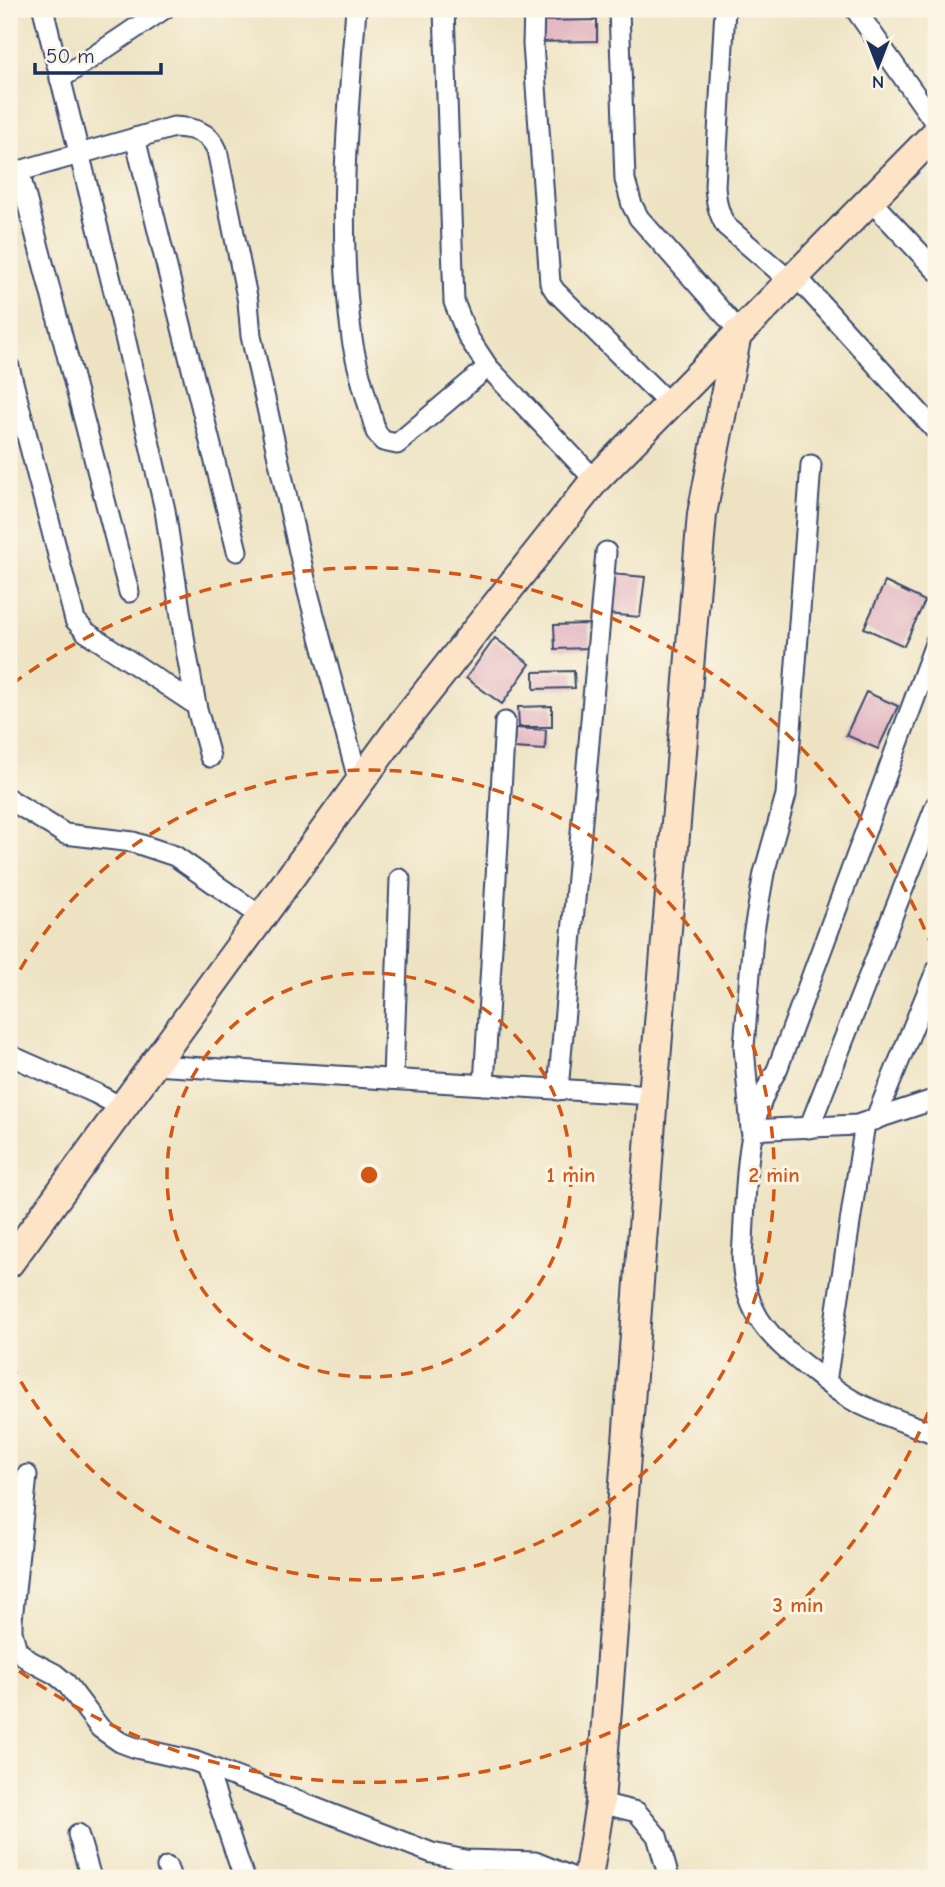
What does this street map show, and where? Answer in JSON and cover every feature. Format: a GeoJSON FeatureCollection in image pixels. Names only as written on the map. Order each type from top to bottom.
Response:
{"type":"FeatureCollection","features":[{"type":"Feature","properties":{"kind":"street"},"geometry":{"type":"LineString","coordinates":[[43,9],[121,320],[165,510],[196,705],[210,757]]}},
{"type":"Feature","properties":{"kind":"street"},"geometry":{"type":"LineString","coordinates":[[60,79],[164,9]]}},
{"type":"Feature","properties":{"kind":"street"},"geometry":{"type":"LineString","coordinates":[[356,9],[345,144],[344,238],[353,341],[376,432],[383,440],[397,444],[488,367]]}},
{"type":"Feature","properties":{"kind":"street"},"geometry":{"type":"LineString","coordinates":[[444,9],[454,302],[468,337],[488,367],[595,480]]}},
{"type":"Feature","properties":{"kind":"street"},"geometry":{"type":"LineString","coordinates":[[534,9],[533,44],[550,283],[669,404]]}},
{"type":"Feature","properties":{"kind":"street"},"geometry":{"type":"LineString","coordinates":[[619,9],[628,193],[632,205],[648,228],[738,333]]}},
{"type":"Feature","properties":{"kind":"street"},"geometry":{"type":"LineString","coordinates":[[725,9],[715,186],[720,216],[726,226],[792,277],[936,431]]}},
{"type":"Feature","properties":{"kind":"street"},"geometry":{"type":"LineString","coordinates":[[855,9],[936,124]]}},
{"type":"Feature","properties":{"kind":"street"},"geometry":{"type":"LineString","coordinates":[[129,592],[14,172],[174,127],[189,128],[208,136],[218,149],[248,302],[251,336],[308,592],[359,783]]}},
{"type":"Feature","properties":{"kind":"street"},"geometry":{"type":"LineString","coordinates":[[9,1265],[405,719],[595,480],[936,133]]}},
{"type":"Feature","properties":{"kind":"street"},"geometry":{"type":"LineString","coordinates":[[135,138],[237,551]]}},
{"type":"Feature","properties":{"kind":"street"},"geometry":{"type":"LineString","coordinates":[[869,199],[936,270]]}},
{"type":"Feature","properties":{"kind":"street"},"geometry":{"type":"LineString","coordinates":[[588,1878],[600,1803],[653,1096],[702,514],[738,333]]}},
{"type":"Feature","properties":{"kind":"street"},"geometry":{"type":"LineString","coordinates":[[9,367],[75,620],[86,632],[196,705]]}},
{"type":"Feature","properties":{"kind":"street"},"geometry":{"type":"LineString","coordinates":[[811,465],[786,796],[764,873],[753,936],[744,1047],[751,1130],[743,1276],[748,1297],[771,1338],[857,1403],[936,1434]]}},
{"type":"Feature","properties":{"kind":"street"},"geometry":{"type":"LineString","coordinates":[[558,1090],[606,552]]}},
{"type":"Feature","properties":{"kind":"street"},"geometry":{"type":"LineString","coordinates":[[751,1130],[765,1088],[777,1070],[936,641]]}},
{"type":"Feature","properties":{"kind":"street"},"geometry":{"type":"LineString","coordinates":[[484,1085],[505,722]]}},
{"type":"Feature","properties":{"kind":"street"},"geometry":{"type":"LineString","coordinates":[[9,799],[65,834],[133,842],[174,856],[262,917]]}},
{"type":"Feature","properties":{"kind":"street"},"geometry":{"type":"LineString","coordinates":[[809,1128],[936,805]]}},
{"type":"Feature","properties":{"kind":"street"},"geometry":{"type":"LineString","coordinates":[[393,1080],[400,879]]}},
{"type":"Feature","properties":{"kind":"street"},"geometry":{"type":"LineString","coordinates":[[826,1382],[870,1122],[936,971]]}},
{"type":"Feature","properties":{"kind":"street"},"geometry":{"type":"LineString","coordinates":[[917,1019],[936,1012]]}},
{"type":"Feature","properties":{"kind":"street"},"geometry":{"type":"LineString","coordinates":[[9,1055],[123,1108]]}},
{"type":"Feature","properties":{"kind":"street"},"geometry":{"type":"LineString","coordinates":[[154,1065],[653,1096]]}},
{"type":"Feature","properties":{"kind":"street"},"geometry":{"type":"LineString","coordinates":[[751,1130],[870,1122],[936,1100]]}},
{"type":"Feature","properties":{"kind":"street"},"geometry":{"type":"LineString","coordinates":[[27,1475],[12,1620],[17,1650],[66,1683],[100,1728],[120,1742],[206,1766],[432,1853],[465,1860],[535,1862],[574,1878]]}},
{"type":"Feature","properties":{"kind":"street"},"geometry":{"type":"LineString","coordinates":[[206,1766],[244,1878]]}},
{"type":"Feature","properties":{"kind":"street"},"geometry":{"type":"LineString","coordinates":[[600,1803],[637,1812],[657,1836],[669,1878]]}},
{"type":"Feature","properties":{"kind":"street"},"geometry":{"type":"LineString","coordinates":[[78,1834],[92,1878]]}},
{"type":"Feature","properties":{"kind":"building"},"geometry":{"type":"Polygon","coordinates":[[[597,20],[597,41],[536,42],[536,21],[597,20]]]}},
{"type":"Feature","properties":{"kind":"building"},"geometry":{"type":"Polygon","coordinates":[[[611,574],[645,577],[640,617],[607,614],[611,574]]]}},
{"type":"Feature","properties":{"kind":"building"},"geometry":{"type":"Polygon","coordinates":[[[885,582],[925,601],[904,646],[864,628],[885,582]]]}},
{"type":"Feature","properties":{"kind":"building"},"geometry":{"type":"Polygon","coordinates":[[[589,624],[590,648],[555,649],[554,625],[589,624]]]}},
{"type":"Feature","properties":{"kind":"building"},"geometry":{"type":"Polygon","coordinates":[[[495,638],[530,664],[502,704],[466,678],[495,638]]]}},
{"type":"Feature","properties":{"kind":"building"},"geometry":{"type":"Polygon","coordinates":[[[574,671],[575,688],[534,689],[534,672],[574,671]]]}},
{"type":"Feature","properties":{"kind":"building"},"geometry":{"type":"Polygon","coordinates":[[[866,692],[898,706],[878,749],[846,735],[866,692]]]}},
{"type":"Feature","properties":{"kind":"building"},"geometry":{"type":"Polygon","coordinates":[[[552,706],[552,727],[519,727],[518,707],[552,706]]]}},
{"type":"Feature","properties":{"kind":"building"},"geometry":{"type":"Polygon","coordinates":[[[515,728],[546,730],[545,750],[514,748],[515,728]]]}}]}
